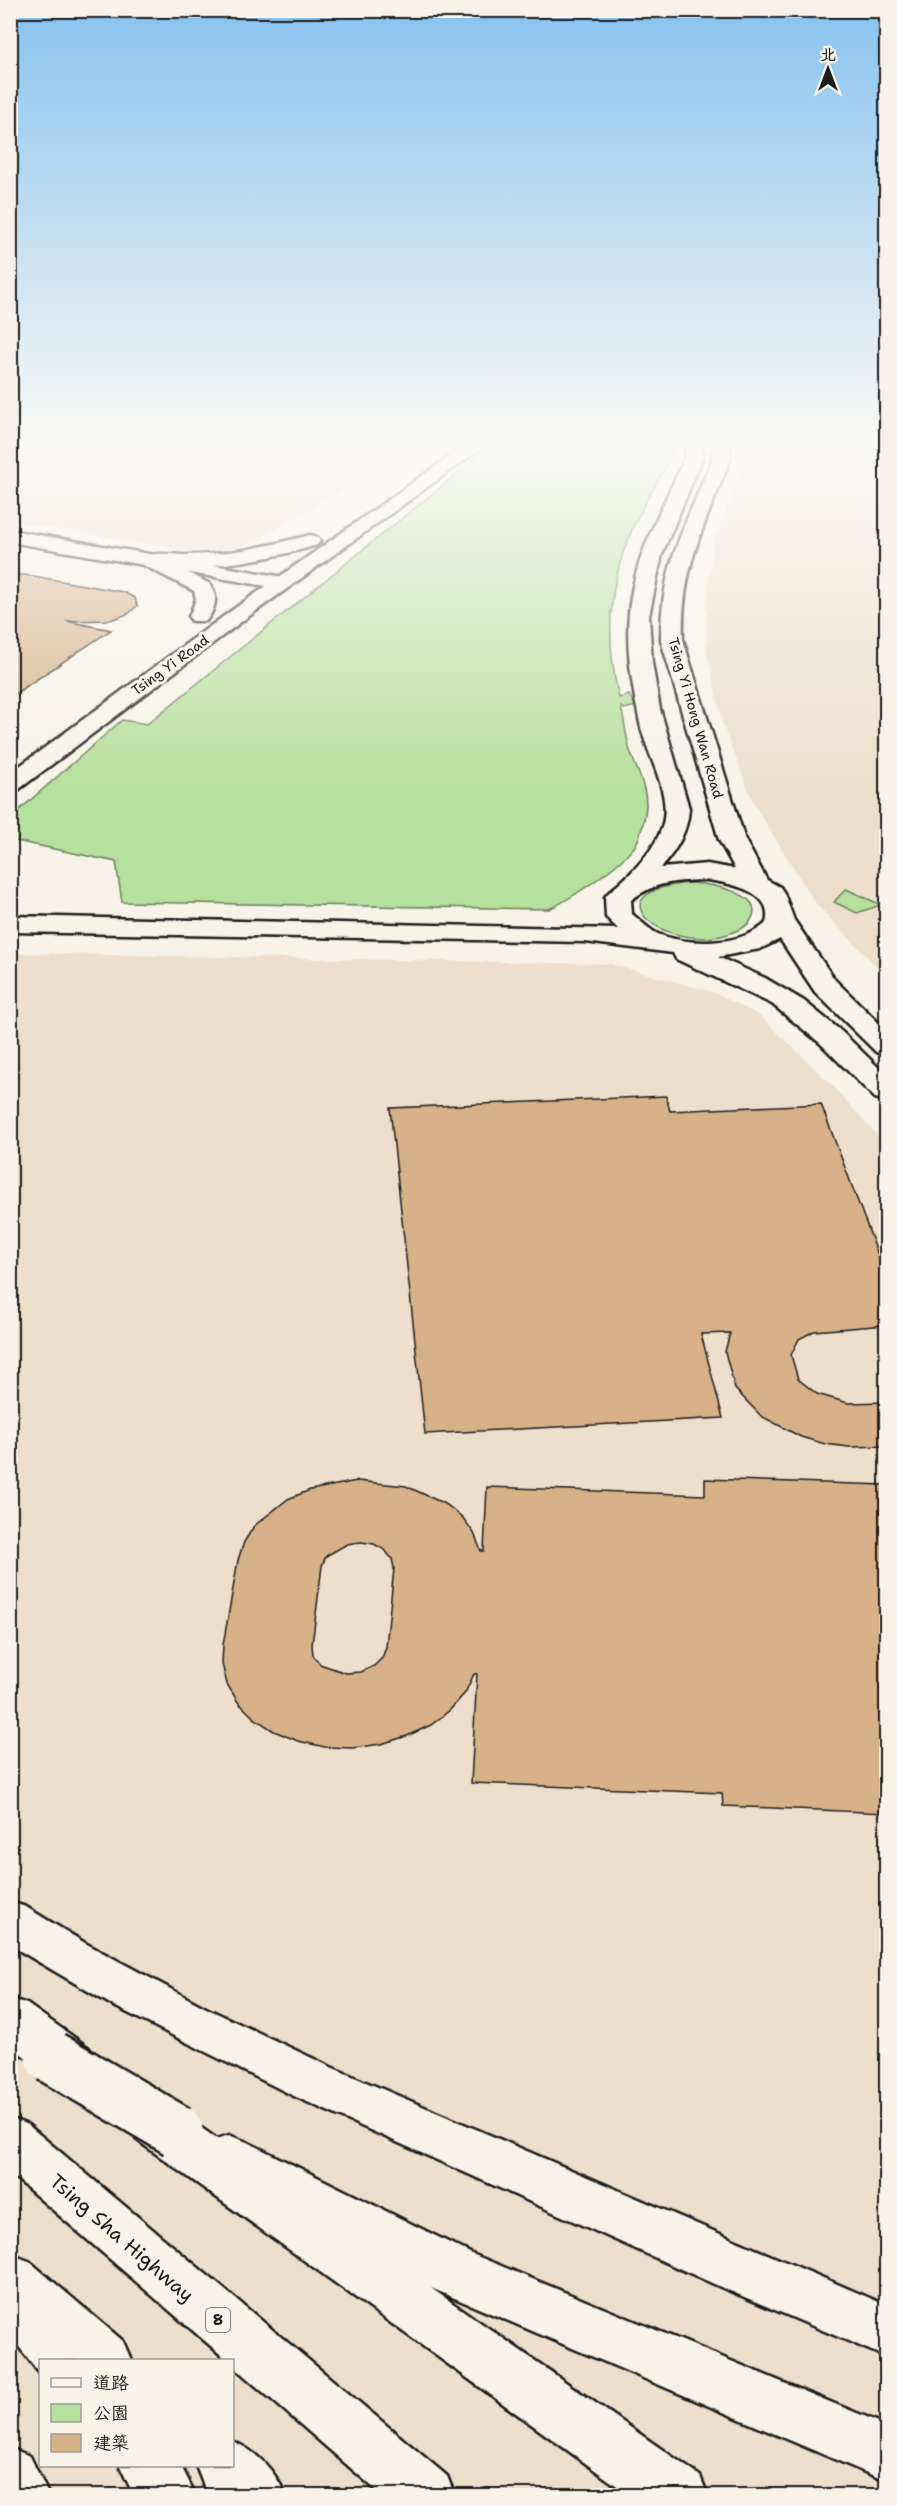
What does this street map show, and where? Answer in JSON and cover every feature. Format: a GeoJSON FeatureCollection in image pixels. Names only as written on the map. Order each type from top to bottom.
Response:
{"type":"FeatureCollection","features":[{"type":"Feature","properties":{"kind":"main road"},"geometry":{"type":"LineString","coordinates":[[150,561],[283,583]]}},
{"type":"Feature","properties":{"kind":"main road"},"geometry":{"type":"LineString","coordinates":[[150,561],[203,588],[206,599],[199,617]]}},
{"type":"Feature","properties":{"kind":"main road","name":"Tsing Yi Road"},"geometry":{"type":"LineString","coordinates":[[180,631],[281,561]]}},
{"type":"Feature","properties":{"kind":"main road","name":"Tsing Yi Road"},"geometry":{"type":"LineString","coordinates":[[10,785],[314,561]]}},
{"type":"Feature","properties":{"kind":"main road"},"geometry":{"type":"LineString","coordinates":[[652,561],[639,615],[641,671],[656,742],[675,795],[674,830],[658,856],[635,882],[621,892],[615,905],[617,917],[630,930],[793,1005],[842,1047],[886,1092]]}},
{"type":"Feature","properties":{"kind":"main road","name":"Tsing Yi Hong Wan Road"},"geometry":{"type":"LineString","coordinates":[[679,561],[670,612],[672,640],[732,840],[758,885]]}},
{"type":"Feature","properties":{"kind":"main road"},"geometry":{"type":"LineString","coordinates":[[10,759],[86,702]]}},
{"type":"Feature","properties":{"kind":"main road"},"geometry":{"type":"LineString","coordinates":[[635,882],[673,872],[709,872],[735,876],[758,885],[773,896],[781,908],[781,921],[825,986],[886,1046]]}},
{"type":"Feature","properties":{"kind":"main road"},"geometry":{"type":"LineString","coordinates":[[585,934],[617,917]]}},
{"type":"Feature","properties":{"kind":"main road"},"geometry":{"type":"LineString","coordinates":[[10,924],[585,934],[702,950],[729,949],[754,943],[771,933],[781,921]]}},
{"type":"Feature","properties":{"kind":"main road"},"geometry":{"type":"LineString","coordinates":[[10,1921],[68,1957],[253,2054],[381,2114],[886,2331]]}},
{"type":"Feature","properties":{"kind":"main road"},"geometry":{"type":"LineString","coordinates":[[10,2019],[255,2197],[680,2496]]}},
{"type":"Feature","properties":{"kind":"main road"},"geometry":{"type":"LineString","coordinates":[[10,2031],[177,2131],[453,2272],[886,2453]]}},
{"type":"Feature","properties":{"kind":"main road","name":"Tsing Sha Highway"},"geometry":{"type":"LineString","coordinates":[[10,2141],[427,2496]]}},
{"type":"Feature","properties":{"kind":"main road"},"geometry":{"type":"LineString","coordinates":[[10,2279],[102,2359]]}},
{"type":"Feature","properties":{"kind":"main road"},"geometry":{"type":"LineString","coordinates":[[10,2291],[62,2359]]}},
{"type":"Feature","properties":{"kind":"main road"},"geometry":{"type":"LineString","coordinates":[[149,2467],[168,2496]]}},
{"type":"Feature","properties":{"kind":"main road"},"geometry":{"type":"LineString","coordinates":[[225,2467],[258,2496]]}},
{"type":"Feature","properties":{"kind":"main road"},"geometry":{"type":"LineString","coordinates":[[10,2476],[21,2496]]}},
{"type":"Feature","properties":{"kind":"shaded area"},"geometry":{"type":"Polygon","coordinates":[[[711,561],[886,561],[886,976],[816,904],[755,806],[723,725],[707,653],[706,605],[711,561]]]}},
{"type":"Feature","properties":{"kind":"shaded area"},"geometry":{"type":"Polygon","coordinates":[[[10,953],[610,964],[716,993],[760,1016],[831,1084],[886,1145],[886,2495],[11,2495],[10,953]]]}},
{"type":"Feature","properties":{"kind":"green space"},"geometry":{"type":"Polygon","coordinates":[[[349,561],[621,561],[612,602],[611,649],[619,698],[629,695],[636,706],[624,709],[621,707],[629,747],[645,796],[643,824],[636,844],[621,861],[569,898],[549,909],[122,902],[116,862],[11,840],[11,834],[16,830],[17,812],[122,720],[147,724],[349,561]]]}},
{"type":"Feature","properties":{"kind":"green space"},"geometry":{"type":"Polygon","coordinates":[[[691,883],[710,885],[744,896],[754,910],[751,920],[734,932],[704,938],[681,936],[661,929],[647,919],[640,908],[644,897],[660,888],[691,883]]]}},
{"type":"Feature","properties":{"kind":"green space"},"geometry":{"type":"Polygon","coordinates":[[[846,889],[881,905],[857,913],[834,902],[846,889]]]}},
{"type":"Feature","properties":{"kind":"building"},"geometry":{"type":"Polygon","coordinates":[[[10,574],[123,592],[135,598],[137,606],[128,614],[110,620],[66,621],[111,630],[10,697],[10,574]]]}},
{"type":"Feature","properties":{"kind":"building"},"geometry":{"type":"Polygon","coordinates":[[[666,1096],[670,1111],[821,1104],[886,1276],[886,1325],[814,1331],[799,1339],[791,1355],[798,1379],[817,1394],[848,1403],[886,1402],[886,1446],[849,1447],[825,1444],[801,1437],[761,1416],[735,1389],[725,1352],[730,1333],[701,1334],[723,1418],[425,1434],[390,1108],[666,1096]]]}},
{"type":"Feature","properties":{"kind":"building"},"geometry":{"type":"Polygon","coordinates":[[[705,1479],[886,1485],[886,1813],[723,1806],[722,1793],[471,1783],[477,1674],[474,1674],[465,1693],[450,1710],[431,1725],[381,1744],[353,1748],[325,1747],[298,1741],[274,1731],[254,1718],[238,1702],[227,1684],[222,1664],[223,1645],[238,1560],[244,1542],[254,1526],[288,1499],[310,1490],[357,1481],[406,1486],[447,1505],[463,1518],[474,1533],[481,1551],[484,1551],[487,1487],[705,1495],[705,1479]],[[361,1542],[347,1544],[326,1556],[322,1566],[312,1645],[313,1655],[320,1664],[346,1673],[361,1672],[374,1666],[382,1658],[386,1647],[394,1568],[392,1559],[385,1550],[374,1544],[361,1542]]]}}]}
